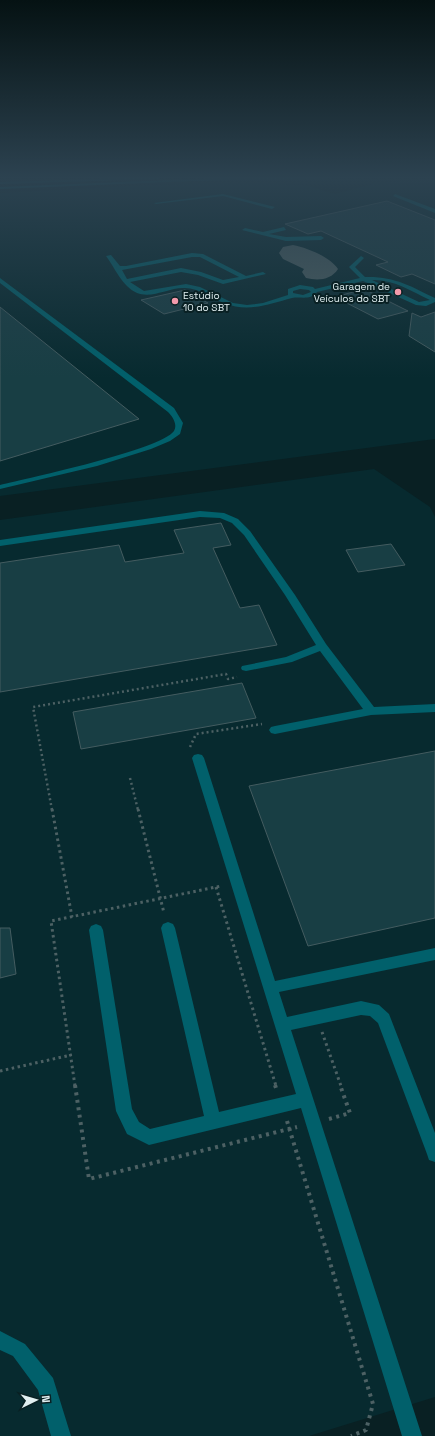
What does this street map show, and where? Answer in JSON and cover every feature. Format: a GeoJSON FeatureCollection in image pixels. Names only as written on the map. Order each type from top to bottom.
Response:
{"type":"FeatureCollection","features":[{"type":"Feature","properties":{"kind":"street"},"geometry":{"type":"LineString","coordinates":[[118,268],[138,267],[188,256],[200,255],[246,278]]}},
{"type":"Feature","properties":{"kind":"street"},"geometry":{"type":"LineString","coordinates":[[109,256],[125,281],[141,292],[152,292],[177,286],[189,286],[231,304],[240,306],[262,304],[295,295]]}},
{"type":"Feature","properties":{"kind":"street"},"geometry":{"type":"LineString","coordinates":[[314,291],[303,287],[290,290],[290,294],[309,296],[314,291],[364,279],[377,278],[388,279],[435,300],[426,304],[418,304],[364,279],[352,267],[361,258]]}},
{"type":"Feature","properties":{"kind":"street"},"geometry":{"type":"LineString","coordinates":[[125,281],[181,270],[199,273],[223,282],[263,274]]}},
{"type":"Feature","properties":{"kind":"street"},"geometry":{"type":"LineString","coordinates":[[0,280],[171,410],[177,418],[180,426],[176,433],[169,439],[151,447],[80,468],[0,487]]}},
{"type":"Feature","properties":{"kind":"street"},"geometry":{"type":"LineString","coordinates":[[0,543],[200,514],[221,515],[235,520],[247,534],[290,595],[322,646],[371,711]]}},
{"type":"Feature","properties":{"kind":"street"},"geometry":{"type":"LineString","coordinates":[[244,672],[288,660],[322,646]]}},
{"type":"Feature","properties":{"kind":"street"},"geometry":{"type":"LineString","coordinates":[[275,730],[371,711],[435,708]]}},
{"type":"Feature","properties":{"kind":"street"},"geometry":{"type":"LineString","coordinates":[[198,758],[412,1436]]}},
{"type":"Feature","properties":{"kind":"street"},"geometry":{"type":"LineString","coordinates":[[168,928],[213,1121]]}},
{"type":"Feature","properties":{"kind":"street"},"geometry":{"type":"LineString","coordinates":[[96,930],[124,1111],[133,1128],[149,1137],[305,1099]]}},
{"type":"Feature","properties":{"kind":"street"},"geometry":{"type":"LineString","coordinates":[[270,988],[435,954]]}},
{"type":"Feature","properties":{"kind":"street"},"geometry":{"type":"LineString","coordinates":[[282,1025],[361,1008],[374,1010],[384,1019],[435,1154]]}},
{"type":"Feature","properties":{"kind":"street"},"geometry":{"type":"LineString","coordinates":[[0,1340],[19,1350],[46,1385],[61,1436]]}},
{"type":"Feature","properties":{"kind":"path"},"geometry":{"type":"LineString","coordinates":[[72,917],[33,707],[226,674],[228,679],[244,672]]}},
{"type":"Feature","properties":{"kind":"path"},"geometry":{"type":"LineString","coordinates":[[130,778],[168,928]]}},
{"type":"Feature","properties":{"kind":"path"},"geometry":{"type":"LineString","coordinates":[[237,883],[161,900],[51,921],[90,1178],[350,1113],[317,1017]]}},
{"type":"Feature","properties":{"kind":"path"},"geometry":{"type":"LineString","coordinates":[[216,887],[373,1404],[366,1430],[351,1436]]}},
{"type":"Feature","properties":{"kind":"path"},"geometry":{"type":"LineString","coordinates":[[0,1071],[71,1055]]}},
{"type":"Feature","properties":{"kind":"shaded area"},"geometry":{"type":"Polygon","coordinates":[[[0,244],[435,244],[435,439],[0,496],[0,244]]]}},
{"type":"Feature","properties":{"kind":"shaded area"},"geometry":{"type":"Polygon","coordinates":[[[374,469],[430,507],[435,517],[435,1397],[309,1436],[0,1436],[0,520],[374,469]]]}},
{"type":"Feature","properties":{"kind":"building"},"geometry":{"type":"Polygon","coordinates":[[[349,244],[435,244],[435,284],[412,274],[401,277],[376,265],[388,262],[349,244]]]}},
{"type":"Feature","properties":{"kind":"building"},"geometry":{"type":"Polygon","coordinates":[[[364,289],[408,311],[378,319],[335,297],[364,289]]]}},
{"type":"Feature","properties":{"kind":"building","name":"Estúdio 10 do SBT"},"geometry":{"type":"Polygon","coordinates":[[[185,290],[208,303],[164,314],[141,300],[185,290]]]}},
{"type":"Feature","properties":{"kind":"building"},"geometry":{"type":"Polygon","coordinates":[[[0,307],[139,419],[0,461],[0,307]]]}},
{"type":"Feature","properties":{"kind":"building"},"geometry":{"type":"Polygon","coordinates":[[[435,312],[435,352],[409,336],[412,313],[421,317],[435,312]]]}},
{"type":"Feature","properties":{"kind":"building"},"geometry":{"type":"Polygon","coordinates":[[[221,523],[231,545],[213,548],[240,608],[259,605],[277,645],[0,692],[0,563],[119,545],[125,562],[184,553],[174,530],[221,523]]]}},
{"type":"Feature","properties":{"kind":"building"},"geometry":{"type":"Polygon","coordinates":[[[391,544],[405,565],[358,572],[346,550],[391,544]]]}},
{"type":"Feature","properties":{"kind":"building"},"geometry":{"type":"Polygon","coordinates":[[[242,683],[256,718],[81,749],[73,712],[242,683]]]}},
{"type":"Feature","properties":{"kind":"building"},"geometry":{"type":"Polygon","coordinates":[[[435,751],[435,918],[308,946],[249,786],[435,751]]]}},
{"type":"Feature","properties":{"kind":"building"},"geometry":{"type":"Polygon","coordinates":[[[0,928],[10,928],[16,974],[0,978],[0,928]]]}},
{"type":"Feature","properties":{"kind":"taxiway"},"geometry":{"type":"LineString","coordinates":[[293,253],[324,269],[316,272]]}},
{"type":"Feature","properties":{"kind":"place","name":"Garagem de Veículos do SBT"},"geometry":{"type":"Point","coordinates":[398,292]}},
{"type":"Feature","properties":{"kind":"place","name":"Estúdio 10 do SBT"},"geometry":{"type":"Point","coordinates":[175,301]}}]}
